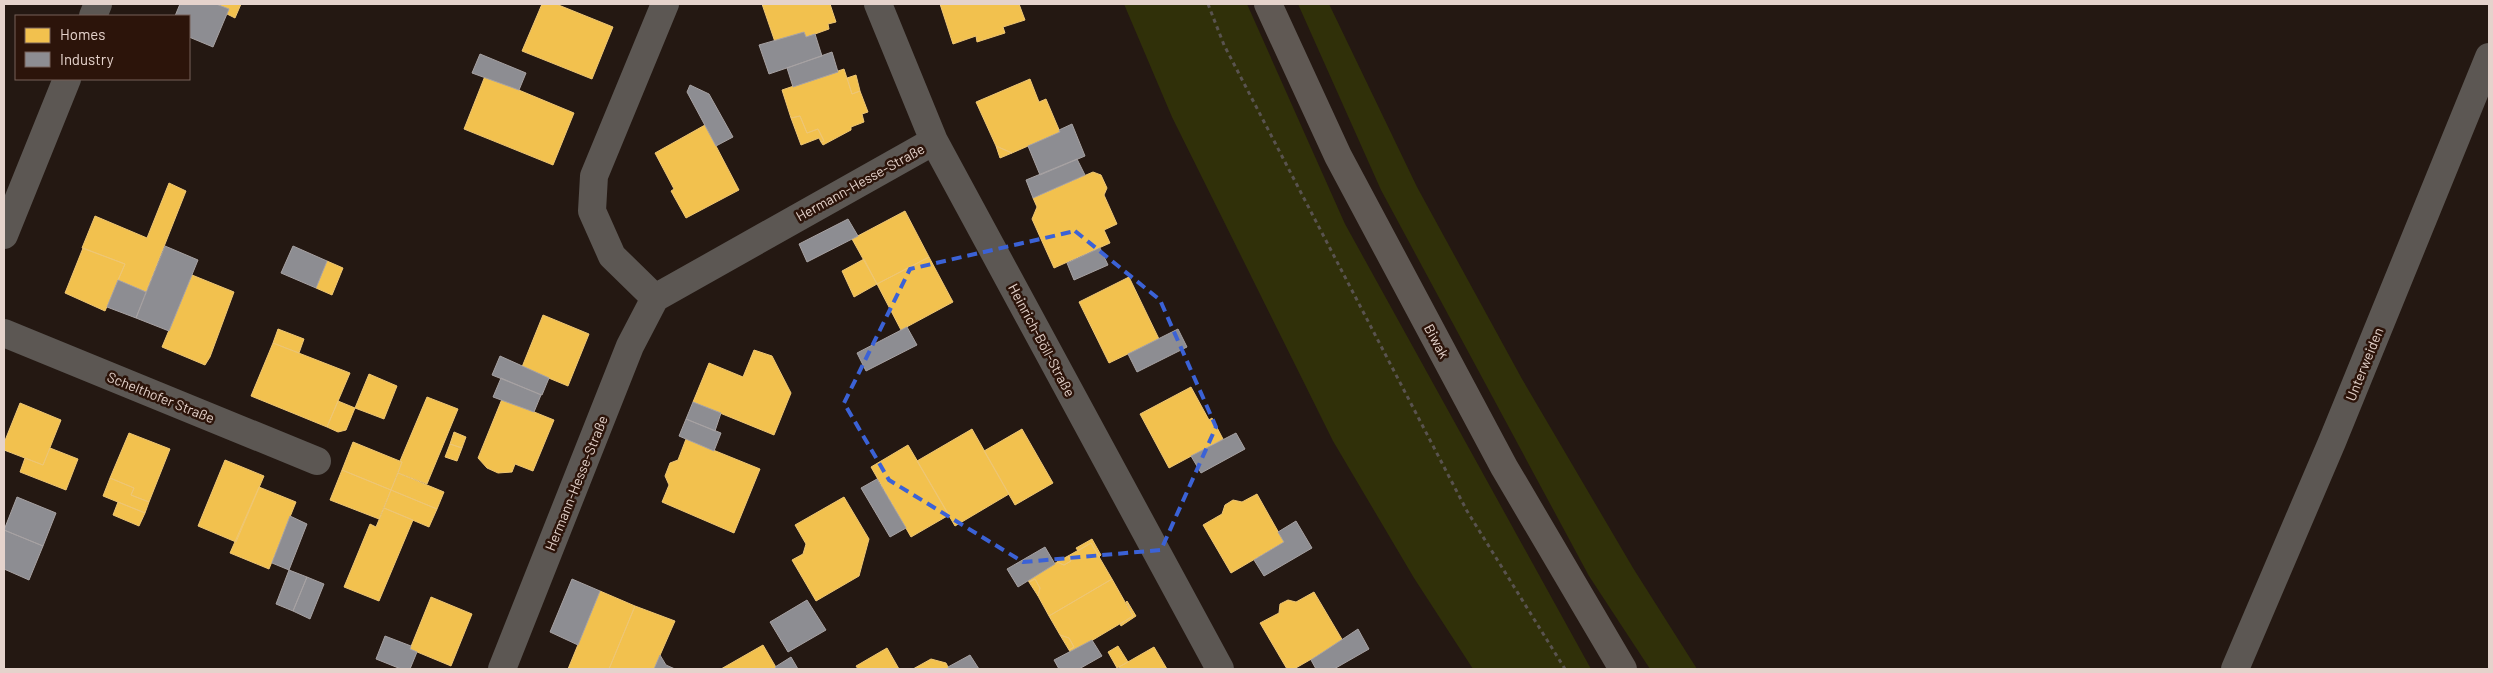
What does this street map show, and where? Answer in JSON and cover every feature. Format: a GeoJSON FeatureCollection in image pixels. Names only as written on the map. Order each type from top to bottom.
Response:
{"type":"FeatureCollection","features":[{"type":"Feature","properties":{"kind":"street"},"geometry":{"type":"LineString","coordinates":[[655,298],[612,256],[592,211],[594,176],[665,4]]}},
{"type":"Feature","properties":{"kind":"street","name":"Heinrich-Böll-Straße"},"geometry":{"type":"LineString","coordinates":[[878,4],[934,141],[1220,669]]}},
{"type":"Feature","properties":{"kind":"street","name":"Biwak"},"geometry":{"type":"LineString","coordinates":[[1268,4],[1338,156],[1504,467],[1623,669]]}},
{"type":"Feature","properties":{"kind":"street","name":"Unterweiden"},"geometry":{"type":"LineString","coordinates":[[2235,669],[2332,442],[2489,57]]}},
{"type":"Feature","properties":{"kind":"street"},"geometry":{"type":"LineString","coordinates":[[4,235],[9,207],[68,80]]}},
{"type":"Feature","properties":{"kind":"street","name":"Hermann-Hesse-Straße"},"geometry":{"type":"LineString","coordinates":[[502,669],[630,346],[655,298],[934,141]]}},
{"type":"Feature","properties":{"kind":"street","name":"Schelthofer Straße"},"geometry":{"type":"LineString","coordinates":[[4,332],[318,461]]}},
{"type":"Feature","properties":{"kind":"path"},"geometry":{"type":"LineString","coordinates":[[1208,4],[1224,45],[1467,511],[1565,669]]}},
{"type":"Feature","properties":{"kind":"highlighted area"},"geometry":{"type":"Polygon","coordinates":[[[1075,231],[1160,300],[1216,427],[1161,550],[1023,562],[889,480],[844,403],[910,269],[1075,231]]]}},
{"type":"Feature","properties":{"kind":"shaded area"},"geometry":{"type":"Polygon","coordinates":[[[1124,4],[1247,4],[1345,224],[1591,669],[1473,669],[1414,578],[1333,441],[1172,117],[1124,4]]]}},
{"type":"Feature","properties":{"kind":"shaded area"},"geometry":{"type":"Polygon","coordinates":[[[1298,4],[1329,4],[1417,187],[1522,379],[1633,568],[1697,669],[1650,669],[1589,576],[1381,190],[1298,4]]]}},
{"type":"Feature","properties":{"kind":"building: Homes"},"geometry":{"type":"Polygon","coordinates":[[[216,4],[241,4],[235,18],[227,14],[229,9],[216,4]]]}},
{"type":"Feature","properties":{"kind":"building: Homes"},"geometry":{"type":"Polygon","coordinates":[[[542,4],[556,4],[613,27],[592,79],[522,51],[542,4]]]}},
{"type":"Feature","properties":{"kind":"building: Homes"},"geometry":{"type":"Polygon","coordinates":[[[762,4],[830,4],[836,22],[828,24],[829,29],[806,37],[804,32],[775,42],[762,4]]]}},
{"type":"Feature","properties":{"kind":"building: Homes"},"geometry":{"type":"Polygon","coordinates":[[[940,4],[1019,4],[1025,20],[1003,27],[1005,33],[977,42],[976,36],[953,44],[940,4]]]}},
{"type":"Feature","properties":{"kind":"building: Homes"},"geometry":{"type":"Polygon","coordinates":[[[844,69],[852,94],[860,91],[868,112],[862,114],[864,122],[851,127],[851,130],[823,145],[821,142],[824,141],[818,129],[807,133],[800,116],[791,118],[782,90],[844,69]]]}},
{"type":"Feature","properties":{"kind":"building: Homes"},"geometry":{"type":"Polygon","coordinates":[[[856,75],[860,91],[852,94],[847,78],[856,75]]]}},
{"type":"Feature","properties":{"kind":"building: Homes"},"geometry":{"type":"Polygon","coordinates":[[[485,76],[574,113],[553,165],[464,129],[485,76]]]}},
{"type":"Feature","properties":{"kind":"building: Homes"},"geometry":{"type":"Polygon","coordinates":[[[1030,79],[1039,102],[1046,99],[1060,132],[1012,153],[996,146],[976,102],[1030,79]]]}},
{"type":"Feature","properties":{"kind":"building: Homes"},"geometry":{"type":"Polygon","coordinates":[[[800,116],[807,133],[818,129],[824,141],[821,142],[819,138],[801,145],[791,118],[800,116]]]}},
{"type":"Feature","properties":{"kind":"building: Homes"},"geometry":{"type":"Polygon","coordinates":[[[705,125],[739,190],[686,218],[671,191],[674,189],[655,153],[705,125]]]}},
{"type":"Feature","properties":{"kind":"building: Homes"},"geometry":{"type":"Polygon","coordinates":[[[996,146],[1012,153],[1000,158],[996,146]]]}},
{"type":"Feature","properties":{"kind":"building: Homes"},"geometry":{"type":"Polygon","coordinates":[[[1093,172],[1101,175],[1107,188],[1104,195],[1117,224],[1104,230],[1110,243],[1054,268],[1032,219],[1037,207],[1033,198],[1093,172]]]}},
{"type":"Feature","properties":{"kind":"building: Homes"},"geometry":{"type":"Polygon","coordinates":[[[169,183],[186,191],[146,292],[118,280],[125,264],[82,248],[95,216],[147,238],[169,183]]]}},
{"type":"Feature","properties":{"kind":"building: Homes"},"geometry":{"type":"Polygon","coordinates":[[[905,211],[929,257],[877,284],[852,239],[905,211]]]}},
{"type":"Feature","properties":{"kind":"building: Homes"},"geometry":{"type":"Polygon","coordinates":[[[83,248],[125,264],[105,311],[65,293],[83,248]]]}},
{"type":"Feature","properties":{"kind":"building: Homes"},"geometry":{"type":"Polygon","coordinates":[[[929,257],[953,302],[901,330],[877,284],[929,257]]]}},
{"type":"Feature","properties":{"kind":"building: Homes"},"geometry":{"type":"Polygon","coordinates":[[[864,259],[877,284],[854,297],[842,271],[864,259]]]}},
{"type":"Feature","properties":{"kind":"building: Homes"},"geometry":{"type":"Polygon","coordinates":[[[327,261],[343,268],[332,295],[316,288],[327,261]]]}},
{"type":"Feature","properties":{"kind":"building: Homes"},"geometry":{"type":"Polygon","coordinates":[[[192,275],[234,292],[210,357],[205,365],[162,347],[192,275]]]}},
{"type":"Feature","properties":{"kind":"building: Homes"},"geometry":{"type":"Polygon","coordinates":[[[1129,277],[1159,339],[1109,363],[1079,302],[1129,277]]]}},
{"type":"Feature","properties":{"kind":"building: Homes"},"geometry":{"type":"Polygon","coordinates":[[[543,315],[589,334],[568,386],[522,367],[543,315]]]}},
{"type":"Feature","properties":{"kind":"building: Homes"},"geometry":{"type":"Polygon","coordinates":[[[278,329],[304,339],[299,353],[273,343],[278,329]]]}},
{"type":"Feature","properties":{"kind":"building: Homes"},"geometry":{"type":"Polygon","coordinates":[[[273,343],[350,373],[327,427],[251,396],[273,343]]]}},
{"type":"Feature","properties":{"kind":"building: Homes"},"geometry":{"type":"Polygon","coordinates":[[[754,350],[772,356],[791,393],[774,435],[693,402],[709,363],[743,377],[754,350]]]}},
{"type":"Feature","properties":{"kind":"building: Homes"},"geometry":{"type":"Polygon","coordinates":[[[369,374],[397,386],[384,419],[355,408],[369,374]]]}},
{"type":"Feature","properties":{"kind":"building: Homes"},"geometry":{"type":"Polygon","coordinates":[[[1191,387],[1209,420],[1212,418],[1223,439],[1169,468],[1140,414],[1191,387]]]}},
{"type":"Feature","properties":{"kind":"building: Homes"},"geometry":{"type":"Polygon","coordinates":[[[427,397],[458,409],[427,484],[398,473],[402,462],[400,461],[427,397]]]}},
{"type":"Feature","properties":{"kind":"building: Homes"},"geometry":{"type":"Polygon","coordinates":[[[502,399],[554,420],[533,471],[515,464],[512,472],[498,473],[487,468],[478,458],[502,399]]]}},
{"type":"Feature","properties":{"kind":"building: Homes"},"geometry":{"type":"Polygon","coordinates":[[[338,401],[355,408],[346,430],[338,432],[327,427],[338,401]]]}},
{"type":"Feature","properties":{"kind":"building: Homes"},"geometry":{"type":"Polygon","coordinates":[[[20,403],[61,420],[43,465],[4,450],[4,443],[20,403]]]}},
{"type":"Feature","properties":{"kind":"building: Homes"},"geometry":{"type":"Polygon","coordinates":[[[972,429],[1009,494],[955,526],[917,461],[972,429]]]}},
{"type":"Feature","properties":{"kind":"building: Homes"},"geometry":{"type":"Polygon","coordinates":[[[1022,429],[1053,483],[1015,505],[984,451],[1022,429]]]}},
{"type":"Feature","properties":{"kind":"building: Homes"},"geometry":{"type":"Polygon","coordinates":[[[454,432],[466,437],[462,448],[450,444],[454,432]]]}},
{"type":"Feature","properties":{"kind":"building: Homes"},"geometry":{"type":"Polygon","coordinates":[[[129,433],[170,449],[149,502],[131,495],[134,488],[110,478],[129,433]]]}},
{"type":"Feature","properties":{"kind":"building: Homes"},"geometry":{"type":"Polygon","coordinates":[[[686,439],[760,469],[734,533],[662,502],[669,485],[665,476],[670,463],[678,460],[686,439]]]}},
{"type":"Feature","properties":{"kind":"building: Homes"},"geometry":{"type":"Polygon","coordinates":[[[353,442],[402,462],[391,490],[342,470],[353,442]]]}},
{"type":"Feature","properties":{"kind":"building: Homes"},"geometry":{"type":"Polygon","coordinates":[[[450,444],[462,448],[457,461],[445,457],[450,444]]]}},
{"type":"Feature","properties":{"kind":"building: Homes"},"geometry":{"type":"Polygon","coordinates":[[[908,445],[949,515],[911,537],[871,467],[908,445]]]}},
{"type":"Feature","properties":{"kind":"building: Homes"},"geometry":{"type":"Polygon","coordinates":[[[50,448],[78,459],[66,490],[20,472],[25,458],[43,465],[50,448]]]}},
{"type":"Feature","properties":{"kind":"building: Homes"},"geometry":{"type":"Polygon","coordinates":[[[225,460],[264,476],[236,542],[198,526],[225,460]]]}},
{"type":"Feature","properties":{"kind":"building: Homes"},"geometry":{"type":"Polygon","coordinates":[[[342,470],[391,490],[379,519],[330,500],[342,470]]]}},
{"type":"Feature","properties":{"kind":"building: Homes"},"geometry":{"type":"Polygon","coordinates":[[[398,473],[444,492],[437,509],[391,490],[398,473]]]}},
{"type":"Feature","properties":{"kind":"building: Homes"},"geometry":{"type":"Polygon","coordinates":[[[110,478],[134,488],[131,495],[149,502],[145,513],[103,496],[110,478]]]}},
{"type":"Feature","properties":{"kind":"building: Homes"},"geometry":{"type":"Polygon","coordinates":[[[259,487],[296,502],[269,569],[230,553],[259,487]]]}},
{"type":"Feature","properties":{"kind":"building: Homes"},"geometry":{"type":"Polygon","coordinates":[[[391,490],[437,509],[429,527],[384,508],[391,490]]]}},
{"type":"Feature","properties":{"kind":"building: Homes"},"geometry":{"type":"Polygon","coordinates":[[[1257,494],[1284,542],[1231,573],[1203,525],[1222,514],[1225,505],[1233,500],[1242,502],[1257,494]]]}},
{"type":"Feature","properties":{"kind":"building: Homes"},"geometry":{"type":"Polygon","coordinates":[[[844,497],[869,539],[859,576],[816,601],[792,560],[803,554],[806,544],[795,525],[844,497]]]}},
{"type":"Feature","properties":{"kind":"building: Homes"},"geometry":{"type":"Polygon","coordinates":[[[118,502],[145,513],[139,526],[113,515],[118,502]]]}},
{"type":"Feature","properties":{"kind":"building: Homes"},"geometry":{"type":"Polygon","coordinates":[[[384,508],[413,520],[379,601],[344,587],[370,524],[376,527],[384,508]]]}},
{"type":"Feature","properties":{"kind":"building: Homes"},"geometry":{"type":"Polygon","coordinates":[[[1092,539],[1101,555],[1099,557],[1091,543],[1078,551],[1076,548],[1092,539]]]}},
{"type":"Feature","properties":{"kind":"building: Homes"},"geometry":{"type":"Polygon","coordinates":[[[1091,543],[1112,579],[1049,616],[1038,596],[1040,588],[1035,579],[1029,582],[1028,580],[1057,562],[1064,565],[1071,561],[1068,556],[1091,543]]]}},
{"type":"Feature","properties":{"kind":"building: Homes"},"geometry":{"type":"Polygon","coordinates":[[[1068,556],[1071,561],[1064,565],[1057,562],[1068,556]]]}},
{"type":"Feature","properties":{"kind":"building: Homes"},"geometry":{"type":"Polygon","coordinates":[[[1035,579],[1040,588],[1038,596],[1029,582],[1035,579]]]}},
{"type":"Feature","properties":{"kind":"building: Homes"},"geometry":{"type":"Polygon","coordinates":[[[1112,579],[1133,616],[1071,653],[1069,650],[1074,647],[1069,638],[1060,635],[1049,616],[1112,579]]]}},
{"type":"Feature","properties":{"kind":"building: Homes"},"geometry":{"type":"Polygon","coordinates":[[[600,591],[635,606],[609,669],[568,669],[600,591]]]}},
{"type":"Feature","properties":{"kind":"building: Homes"},"geometry":{"type":"Polygon","coordinates":[[[1314,592],[1343,641],[1294,669],[1287,669],[1260,623],[1279,613],[1280,604],[1288,600],[1296,602],[1314,592]]]}},
{"type":"Feature","properties":{"kind":"building: Homes"},"geometry":{"type":"Polygon","coordinates":[[[431,597],[472,614],[451,666],[410,649],[431,597]]]}},
{"type":"Feature","properties":{"kind":"building: Homes"},"geometry":{"type":"Polygon","coordinates":[[[1127,601],[1136,616],[1121,626],[1120,624],[1133,616],[1127,601]]]}},
{"type":"Feature","properties":{"kind":"building: Homes"},"geometry":{"type":"Polygon","coordinates":[[[635,606],[675,621],[654,669],[609,669],[635,606]]]}},
{"type":"Feature","properties":{"kind":"building: Homes"},"geometry":{"type":"Polygon","coordinates":[[[1060,635],[1069,638],[1074,647],[1069,650],[1060,635]]]}},
{"type":"Feature","properties":{"kind":"building: Homes"},"geometry":{"type":"Polygon","coordinates":[[[763,645],[777,669],[721,669],[763,645]]]}},
{"type":"Feature","properties":{"kind":"building: Homes"},"geometry":{"type":"Polygon","coordinates":[[[1118,646],[1128,662],[1117,668],[1108,652],[1118,646]]]}},
{"type":"Feature","properties":{"kind":"building: Homes"},"geometry":{"type":"Polygon","coordinates":[[[1154,647],[1167,669],[1120,669],[1119,667],[1154,647]]]}},
{"type":"Feature","properties":{"kind":"building: Homes"},"geometry":{"type":"Polygon","coordinates":[[[887,648],[899,669],[858,669],[856,666],[887,648]]]}},
{"type":"Feature","properties":{"kind":"building: Homes"},"geometry":{"type":"Polygon","coordinates":[[[931,659],[946,663],[949,669],[913,669],[931,659]]]}},
{"type":"Feature","properties":{"kind":"building: Industry"},"geometry":{"type":"Polygon","coordinates":[[[180,4],[216,4],[229,9],[213,47],[190,37],[190,15],[175,15],[180,4]]]}},
{"type":"Feature","properties":{"kind":"building: Industry"},"geometry":{"type":"Polygon","coordinates":[[[804,32],[806,37],[815,34],[822,56],[769,74],[759,45],[804,32]]]}},
{"type":"Feature","properties":{"kind":"building: Industry"},"geometry":{"type":"Polygon","coordinates":[[[832,52],[838,72],[793,87],[787,68],[832,52]]]}},
{"type":"Feature","properties":{"kind":"building: Industry"},"geometry":{"type":"Polygon","coordinates":[[[480,54],[526,73],[519,90],[472,73],[480,54]]]}},
{"type":"Feature","properties":{"kind":"building: Industry"},"geometry":{"type":"Polygon","coordinates":[[[690,85],[709,94],[733,137],[716,146],[687,92],[690,85]]]}},
{"type":"Feature","properties":{"kind":"building: Industry"},"geometry":{"type":"Polygon","coordinates":[[[1072,124],[1085,156],[1040,175],[1028,146],[1060,132],[1059,130],[1072,124]]]}},
{"type":"Feature","properties":{"kind":"building: Industry"},"geometry":{"type":"Polygon","coordinates":[[[1077,159],[1085,175],[1033,198],[1026,180],[1077,159]]]}},
{"type":"Feature","properties":{"kind":"building: Industry"},"geometry":{"type":"Polygon","coordinates":[[[848,219],[858,236],[807,262],[799,244],[848,219]]]}},
{"type":"Feature","properties":{"kind":"building: Industry"},"geometry":{"type":"Polygon","coordinates":[[[165,246],[198,260],[169,331],[136,318],[165,246]]]}},
{"type":"Feature","properties":{"kind":"building: Industry"},"geometry":{"type":"Polygon","coordinates":[[[293,246],[327,261],[316,288],[281,273],[293,246]]]}},
{"type":"Feature","properties":{"kind":"building: Industry"},"geometry":{"type":"Polygon","coordinates":[[[1100,248],[1108,265],[1074,280],[1067,263],[1100,248]]]}},
{"type":"Feature","properties":{"kind":"building: Industry"},"geometry":{"type":"Polygon","coordinates":[[[118,280],[146,292],[136,318],[107,307],[118,280]]]}},
{"type":"Feature","properties":{"kind":"building: Industry"},"geometry":{"type":"Polygon","coordinates":[[[907,327],[917,345],[866,371],[857,353],[907,327]]]}},
{"type":"Feature","properties":{"kind":"building: Industry"},"geometry":{"type":"Polygon","coordinates":[[[1178,329],[1187,347],[1137,372],[1128,354],[1178,329]]]}},
{"type":"Feature","properties":{"kind":"building: Industry"},"geometry":{"type":"Polygon","coordinates":[[[500,356],[549,378],[542,395],[492,375],[500,356]]]}},
{"type":"Feature","properties":{"kind":"building: Industry"},"geometry":{"type":"Polygon","coordinates":[[[501,378],[541,395],[534,412],[493,397],[501,378]]]}},
{"type":"Feature","properties":{"kind":"building: Industry"},"geometry":{"type":"Polygon","coordinates":[[[693,402],[721,413],[715,431],[686,419],[693,402]]]}},
{"type":"Feature","properties":{"kind":"building: Industry"},"geometry":{"type":"Polygon","coordinates":[[[686,419],[721,433],[714,451],[679,436],[686,419]]]}},
{"type":"Feature","properties":{"kind":"building: Industry"},"geometry":{"type":"Polygon","coordinates":[[[1236,433],[1245,449],[1201,473],[1191,456],[1236,433]]]}},
{"type":"Feature","properties":{"kind":"building: Industry"},"geometry":{"type":"Polygon","coordinates":[[[877,479],[906,528],[890,537],[861,488],[877,479]]]}},
{"type":"Feature","properties":{"kind":"building: Industry"},"geometry":{"type":"Polygon","coordinates":[[[17,497],[56,513],[43,546],[4,530],[17,497]]]}},
{"type":"Feature","properties":{"kind":"building: Industry"},"geometry":{"type":"Polygon","coordinates":[[[290,516],[307,524],[289,570],[272,563],[290,516]]]}},
{"type":"Feature","properties":{"kind":"building: Industry"},"geometry":{"type":"Polygon","coordinates":[[[1296,521],[1312,548],[1264,576],[1254,560],[1284,542],[1278,532],[1296,521]]]}},
{"type":"Feature","properties":{"kind":"building: Industry"},"geometry":{"type":"Polygon","coordinates":[[[4,530],[43,546],[29,580],[4,569],[4,530]]]}},
{"type":"Feature","properties":{"kind":"building: Industry"},"geometry":{"type":"Polygon","coordinates":[[[1045,547],[1055,564],[1018,587],[1007,569],[1045,547]]]}},
{"type":"Feature","properties":{"kind":"building: Industry"},"geometry":{"type":"Polygon","coordinates":[[[289,570],[307,577],[293,611],[276,604],[289,570]]]}},
{"type":"Feature","properties":{"kind":"building: Industry"},"geometry":{"type":"Polygon","coordinates":[[[307,577],[324,584],[310,619],[293,611],[307,577]]]}},
{"type":"Feature","properties":{"kind":"building: Industry"},"geometry":{"type":"Polygon","coordinates":[[[572,579],[600,591],[578,645],[550,632],[572,579]]]}},
{"type":"Feature","properties":{"kind":"building: Industry"},"geometry":{"type":"Polygon","coordinates":[[[807,600],[826,630],[788,652],[770,622],[807,600]]]}},
{"type":"Feature","properties":{"kind":"building: Industry"},"geometry":{"type":"Polygon","coordinates":[[[1358,629],[1369,649],[1334,669],[1316,669],[1311,660],[1358,629]]]}},
{"type":"Feature","properties":{"kind":"building: Industry"},"geometry":{"type":"Polygon","coordinates":[[[385,636],[411,646],[410,649],[417,652],[410,669],[401,669],[376,659],[385,636]]]}},
{"type":"Feature","properties":{"kind":"building: Industry"},"geometry":{"type":"Polygon","coordinates":[[[1092,640],[1102,656],[1079,669],[1059,669],[1054,660],[1092,640]]]}},
{"type":"Feature","properties":{"kind":"building: Industry"},"geometry":{"type":"Polygon","coordinates":[[[660,655],[666,665],[675,669],[654,669],[660,655]]]}},
{"type":"Feature","properties":{"kind":"building: Industry"},"geometry":{"type":"Polygon","coordinates":[[[970,655],[979,669],[949,669],[948,667],[970,655]]]}},
{"type":"Feature","properties":{"kind":"building: Industry"},"geometry":{"type":"Polygon","coordinates":[[[791,657],[798,669],[777,669],[775,667],[791,657]]]}}]}
